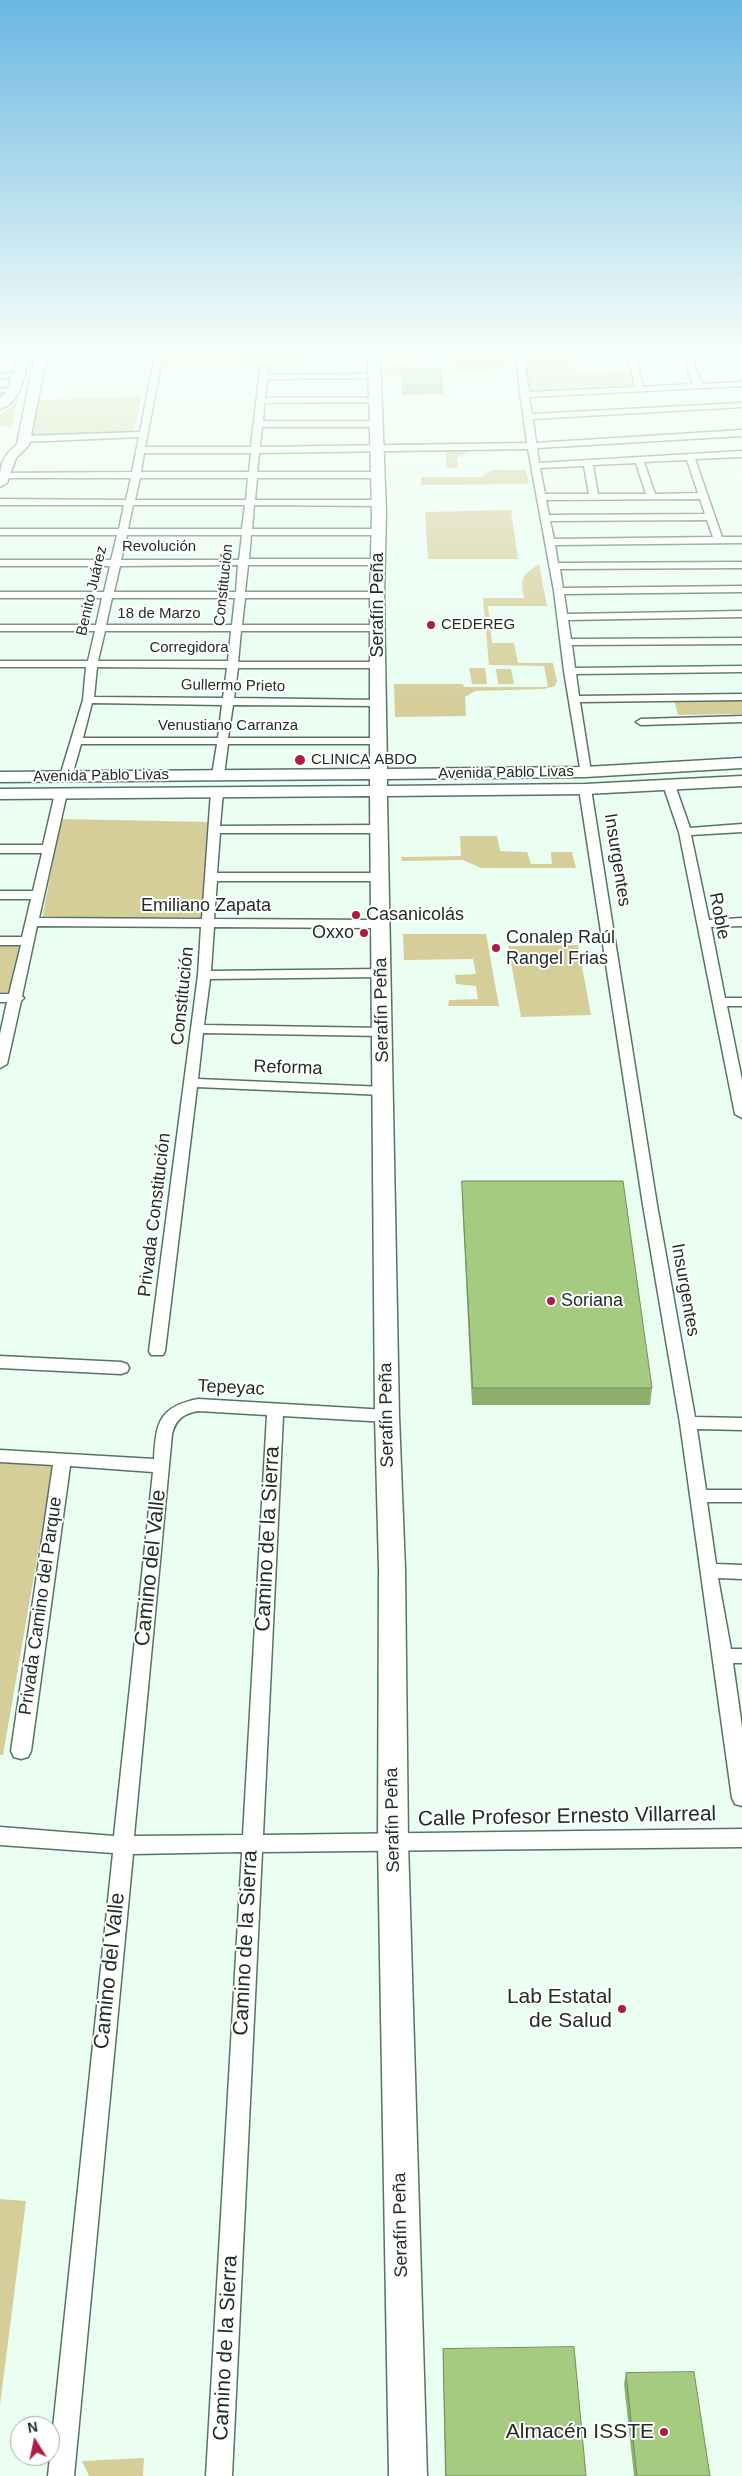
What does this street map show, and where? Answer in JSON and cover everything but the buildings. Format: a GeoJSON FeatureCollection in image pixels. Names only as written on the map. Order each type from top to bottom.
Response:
{"type":"FeatureCollection","features":[{"type":"Feature","properties":{"kind":"main road","name":"Serafín Peña"},"geometry":{"type":"LineString","coordinates":[[378,470],[380,924],[384,1091],[387,1416],[392,1569],[393,1842],[408,2476]]}},
{"type":"Feature","properties":{"kind":"main road","name":"Avenida Pablo Livas"},"geometry":{"type":"LineString","coordinates":[[585,781],[742,763]]}},
{"type":"Feature","properties":{"kind":"main road","name":"Avenida Pablo Livas"},"geometry":{"type":"LineString","coordinates":[[0,777],[218,775],[379,782],[585,781],[669,786],[742,781]]}},
{"type":"Feature","properties":{"kind":"main road","name":"Avenida Pablo Livas"},"geometry":{"type":"LineString","coordinates":[[0,794],[218,792],[379,782]]}},
{"type":"Feature","properties":{"kind":"street","name":"Benito Juárez"},"geometry":{"type":"LineString","coordinates":[[66,776],[88,700],[92,664],[137,470]]}},
{"type":"Feature","properties":{"kind":"street","name":"Constitución"},"geometry":{"type":"LineString","coordinates":[[218,775],[233,663],[252,470]]}},
{"type":"Feature","properties":{"kind":"street","name":"Insurgentes"},"geometry":{"type":"LineString","coordinates":[[536,470],[559,591],[585,781],[650,1205],[688,1423],[713,1607],[738,1744],[742,1798]]}},
{"type":"Feature","properties":{"kind":"street"},"geometry":{"type":"LineString","coordinates":[[589,470],[594,496]]}},
{"type":"Feature","properties":{"kind":"street"},"geometry":{"type":"LineString","coordinates":[[642,470],[650,496]]}},
{"type":"Feature","properties":{"kind":"street"},"geometry":{"type":"LineString","coordinates":[[694,470],[718,539]]}},
{"type":"Feature","properties":{"kind":"street"},"geometry":{"type":"LineString","coordinates":[[2,479],[136,474],[378,474]]}},
{"type":"Feature","properties":{"kind":"street"},"geometry":{"type":"LineString","coordinates":[[542,497],[703,496]]}},
{"type":"Feature","properties":{"kind":"street"},"geometry":{"type":"LineString","coordinates":[[0,502],[379,502]]}},
{"type":"Feature","properties":{"kind":"street"},"geometry":{"type":"LineString","coordinates":[[545,518],[709,517]]}},
{"type":"Feature","properties":{"kind":"street"},"geometry":{"type":"LineString","coordinates":[[0,532],[379,532]]}},
{"type":"Feature","properties":{"kind":"street"},"geometry":{"type":"LineString","coordinates":[[550,542],[742,540]]}},
{"type":"Feature","properties":{"kind":"street","name":"Revolución"},"geometry":{"type":"LineString","coordinates":[[0,563],[378,562]]}},
{"type":"Feature","properties":{"kind":"street"},"geometry":{"type":"LineString","coordinates":[[555,566],[742,564]]}},
{"type":"Feature","properties":{"kind":"street"},"geometry":{"type":"LineString","coordinates":[[559,591],[742,590]]}},
{"type":"Feature","properties":{"kind":"street"},"geometry":{"type":"LineString","coordinates":[[0,595],[377,595]]}},
{"type":"Feature","properties":{"kind":"street"},"geometry":{"type":"LineString","coordinates":[[562,617],[742,614]]}},
{"type":"Feature","properties":{"kind":"street","name":"18 de Marzo"},"geometry":{"type":"LineString","coordinates":[[0,628],[378,628]]}},
{"type":"Feature","properties":{"kind":"street"},"geometry":{"type":"LineString","coordinates":[[565,642],[742,641]]}},
{"type":"Feature","properties":{"kind":"street","name":"Corregidora"},"geometry":{"type":"LineString","coordinates":[[0,664],[233,663],[378,665]]}},
{"type":"Feature","properties":{"kind":"street"},"geometry":{"type":"LineString","coordinates":[[569,671],[742,668]]}},
{"type":"Feature","properties":{"kind":"street"},"geometry":{"type":"LineString","coordinates":[[639,714],[742,697]]}},
{"type":"Feature","properties":{"kind":"street"},"geometry":{"type":"LineString","coordinates":[[575,699],[639,714],[742,719]]}},
{"type":"Feature","properties":{"kind":"street","name":"Gullermo Prieto"},"geometry":{"type":"LineString","coordinates":[[88,700],[379,703]]}},
{"type":"Feature","properties":{"kind":"street","name":"Venustiano Carranza"},"geometry":{"type":"LineString","coordinates":[[76,741],[380,741]]}},
{"type":"Feature","properties":{"kind":"street","name":"Roble"},"geometry":{"type":"LineString","coordinates":[[669,786],[685,832],[742,1114]]}},
{"type":"Feature","properties":{"kind":"street","name":"Constitución"},"geometry":{"type":"LineString","coordinates":[[191,1084],[213,877],[218,792]]}},
{"type":"Feature","properties":{"kind":"street"},"geometry":{"type":"LineString","coordinates":[[0,1064],[17,998],[31,922],[50,849],[61,793]]}},
{"type":"Feature","properties":{"kind":"street"},"geometry":{"type":"LineString","coordinates":[[685,832],[742,828]]}},
{"type":"Feature","properties":{"kind":"street"},"geometry":{"type":"LineString","coordinates":[[216,830],[379,829]]}},
{"type":"Feature","properties":{"kind":"street"},"geometry":{"type":"LineString","coordinates":[[0,849],[50,849]]}},
{"type":"Feature","properties":{"kind":"street"},"geometry":{"type":"LineString","coordinates":[[213,877],[380,877]]}},
{"type":"Feature","properties":{"kind":"street"},"geometry":{"type":"LineString","coordinates":[[0,894],[37,895]]}},
{"type":"Feature","properties":{"kind":"street","name":"Emiliano Zapata"},"geometry":{"type":"LineString","coordinates":[[31,922],[380,924]]}},
{"type":"Feature","properties":{"kind":"street"},"geometry":{"type":"LineString","coordinates":[[703,924],[742,922]]}},
{"type":"Feature","properties":{"kind":"street"},"geometry":{"type":"LineString","coordinates":[[0,941],[28,941]]}},
{"type":"Feature","properties":{"kind":"street"},"geometry":{"type":"LineString","coordinates":[[204,974],[382,973]]}},
{"type":"Feature","properties":{"kind":"street"},"geometry":{"type":"LineString","coordinates":[[0,998],[17,998]]}},
{"type":"Feature","properties":{"kind":"street"},"geometry":{"type":"LineString","coordinates":[[719,1002],[742,1002]]}},
{"type":"Feature","properties":{"kind":"street"},"geometry":{"type":"LineString","coordinates":[[198,1029],[383,1032]]}},
{"type":"Feature","properties":{"kind":"street","name":"Reforma"},"geometry":{"type":"LineString","coordinates":[[191,1084],[384,1091]]}},
{"type":"Feature","properties":{"kind":"street","name":"Privada Constitución"},"geometry":{"type":"LineString","coordinates":[[157,1351],[191,1084]]}},
{"type":"Feature","properties":{"kind":"street"},"geometry":{"type":"LineString","coordinates":[[0,1362],[121,1368]]}},
{"type":"Feature","properties":{"kind":"street","name":"Tepeyac"},"geometry":{"type":"LineString","coordinates":[[162,1466],[165,1424],[178,1409],[198,1405],[387,1416]]}},
{"type":"Feature","properties":{"kind":"street","name":"Camino de la Sierra"},"geometry":{"type":"LineString","coordinates":[[219,2476],[275,1410]]}},
{"type":"Feature","properties":{"kind":"street"},"geometry":{"type":"LineString","coordinates":[[688,1423],[742,1424]]}},
{"type":"Feature","properties":{"kind":"street"},"geometry":{"type":"LineString","coordinates":[[0,1456],[162,1466]]}},
{"type":"Feature","properties":{"kind":"street","name":"Privada Camino del Parque"},"geometry":{"type":"LineString","coordinates":[[21,1751],[62,1460]]}},
{"type":"Feature","properties":{"kind":"street","name":"Camino del Valle"},"geometry":{"type":"LineString","coordinates":[[62,2476],[62,2449],[162,1466]]}},
{"type":"Feature","properties":{"kind":"street"},"geometry":{"type":"LineString","coordinates":[[699,1496],[742,1496]]}},
{"type":"Feature","properties":{"kind":"street"},"geometry":{"type":"LineString","coordinates":[[708,1571],[742,1572]]}},
{"type":"Feature","properties":{"kind":"street"},"geometry":{"type":"LineString","coordinates":[[723,1656],[742,1656]]}},
{"type":"Feature","properties":{"kind":"street","name":"Calle Profesor Ernesto Villarreal"},"geometry":{"type":"LineString","coordinates":[[0,1836],[123,1845],[742,1838]]}},
{"type":"Feature","properties":{"kind":"shaded area"},"geometry":{"type":"Polygon","coordinates":[[[492,470],[526,470],[529,484],[421,485],[421,477],[482,477],[492,470]]]}},
{"type":"Feature","properties":{"kind":"shaded area"},"geometry":{"type":"Polygon","coordinates":[[[511,510],[518,559],[428,559],[425,512],[511,510]]]}},
{"type":"Feature","properties":{"kind":"shaded area"},"geometry":{"type":"Polygon","coordinates":[[[539,564],[547,606],[488,606],[492,643],[514,643],[518,663],[553,663],[557,681],[555,686],[544,689],[475,691],[465,697],[466,716],[395,717],[394,684],[463,684],[464,687],[548,687],[544,666],[489,665],[483,598],[524,598],[522,585],[524,577],[539,564]]]}},
{"type":"Feature","properties":{"kind":"shaded area"},"geometry":{"type":"Polygon","coordinates":[[[469,668],[485,668],[487,684],[472,684],[469,668]]]}},
{"type":"Feature","properties":{"kind":"shaded area"},"geometry":{"type":"Polygon","coordinates":[[[496,669],[511,669],[514,684],[498,684],[496,669]]]}},
{"type":"Feature","properties":{"kind":"shaded area"},"geometry":{"type":"Polygon","coordinates":[[[674,699],[742,699],[742,714],[678,715],[674,699]]]}},
{"type":"Feature","properties":{"kind":"shaded area"},"geometry":{"type":"Polygon","coordinates":[[[61,819],[211,822],[202,917],[42,919],[61,819]]]}},
{"type":"Feature","properties":{"kind":"shaded area"},"geometry":{"type":"Polygon","coordinates":[[[460,836],[497,836],[500,851],[527,852],[531,864],[552,864],[551,852],[572,852],[576,868],[481,868],[463,860],[402,861],[401,857],[461,856],[460,836]]]}},
{"type":"Feature","properties":{"kind":"shaded area"},"geometry":{"type":"Polygon","coordinates":[[[403,934],[486,934],[499,1006],[448,1006],[449,1000],[478,999],[476,986],[456,984],[455,975],[476,974],[473,959],[404,960],[403,934]]]}},
{"type":"Feature","properties":{"kind":"shaded area"},"geometry":{"type":"Polygon","coordinates":[[[0,944],[21,944],[14,992],[0,992],[0,944]]]}},
{"type":"Feature","properties":{"kind":"shaded area"},"geometry":{"type":"Polygon","coordinates":[[[578,945],[591,1015],[521,1017],[508,946],[578,945]]]}},
{"type":"Feature","properties":{"kind":"shaded area"},"geometry":{"type":"Polygon","coordinates":[[[0,1463],[53,1466],[3,1755],[0,1755],[0,1463]]]}},
{"type":"Feature","properties":{"kind":"shaded area"},"geometry":{"type":"Polygon","coordinates":[[[0,2199],[26,2201],[0,2405],[0,2199]]]}},
{"type":"Feature","properties":{"kind":"shaded area"},"geometry":{"type":"Polygon","coordinates":[[[144,2458],[143,2476],[89,2476],[82,2461],[144,2458]]]}},
{"type":"Feature","properties":{"kind":"place","name":"CEDEREG"},"geometry":{"type":"Point","coordinates":[431,625]}},
{"type":"Feature","properties":{"kind":"place","name":"CLINICA ABDO"},"geometry":{"type":"Point","coordinates":[300,760]}},
{"type":"Feature","properties":{"kind":"place","name":"Casanicolás"},"geometry":{"type":"Point","coordinates":[356,915]}},
{"type":"Feature","properties":{"kind":"place","name":"Oxxo"},"geometry":{"type":"Point","coordinates":[364,933]}},
{"type":"Feature","properties":{"kind":"place","name":"Conalep Raúl Rangel Frias"},"geometry":{"type":"Point","coordinates":[496,948]}},
{"type":"Feature","properties":{"kind":"place","name":"Soriana"},"geometry":{"type":"Point","coordinates":[551,1301]}},
{"type":"Feature","properties":{"kind":"place","name":"Lab Estatal de Salud"},"geometry":{"type":"Point","coordinates":[622,2009]}},
{"type":"Feature","properties":{"kind":"place","name":"Almacén ISSTE"},"geometry":{"type":"Point","coordinates":[664,2432]}}]}
